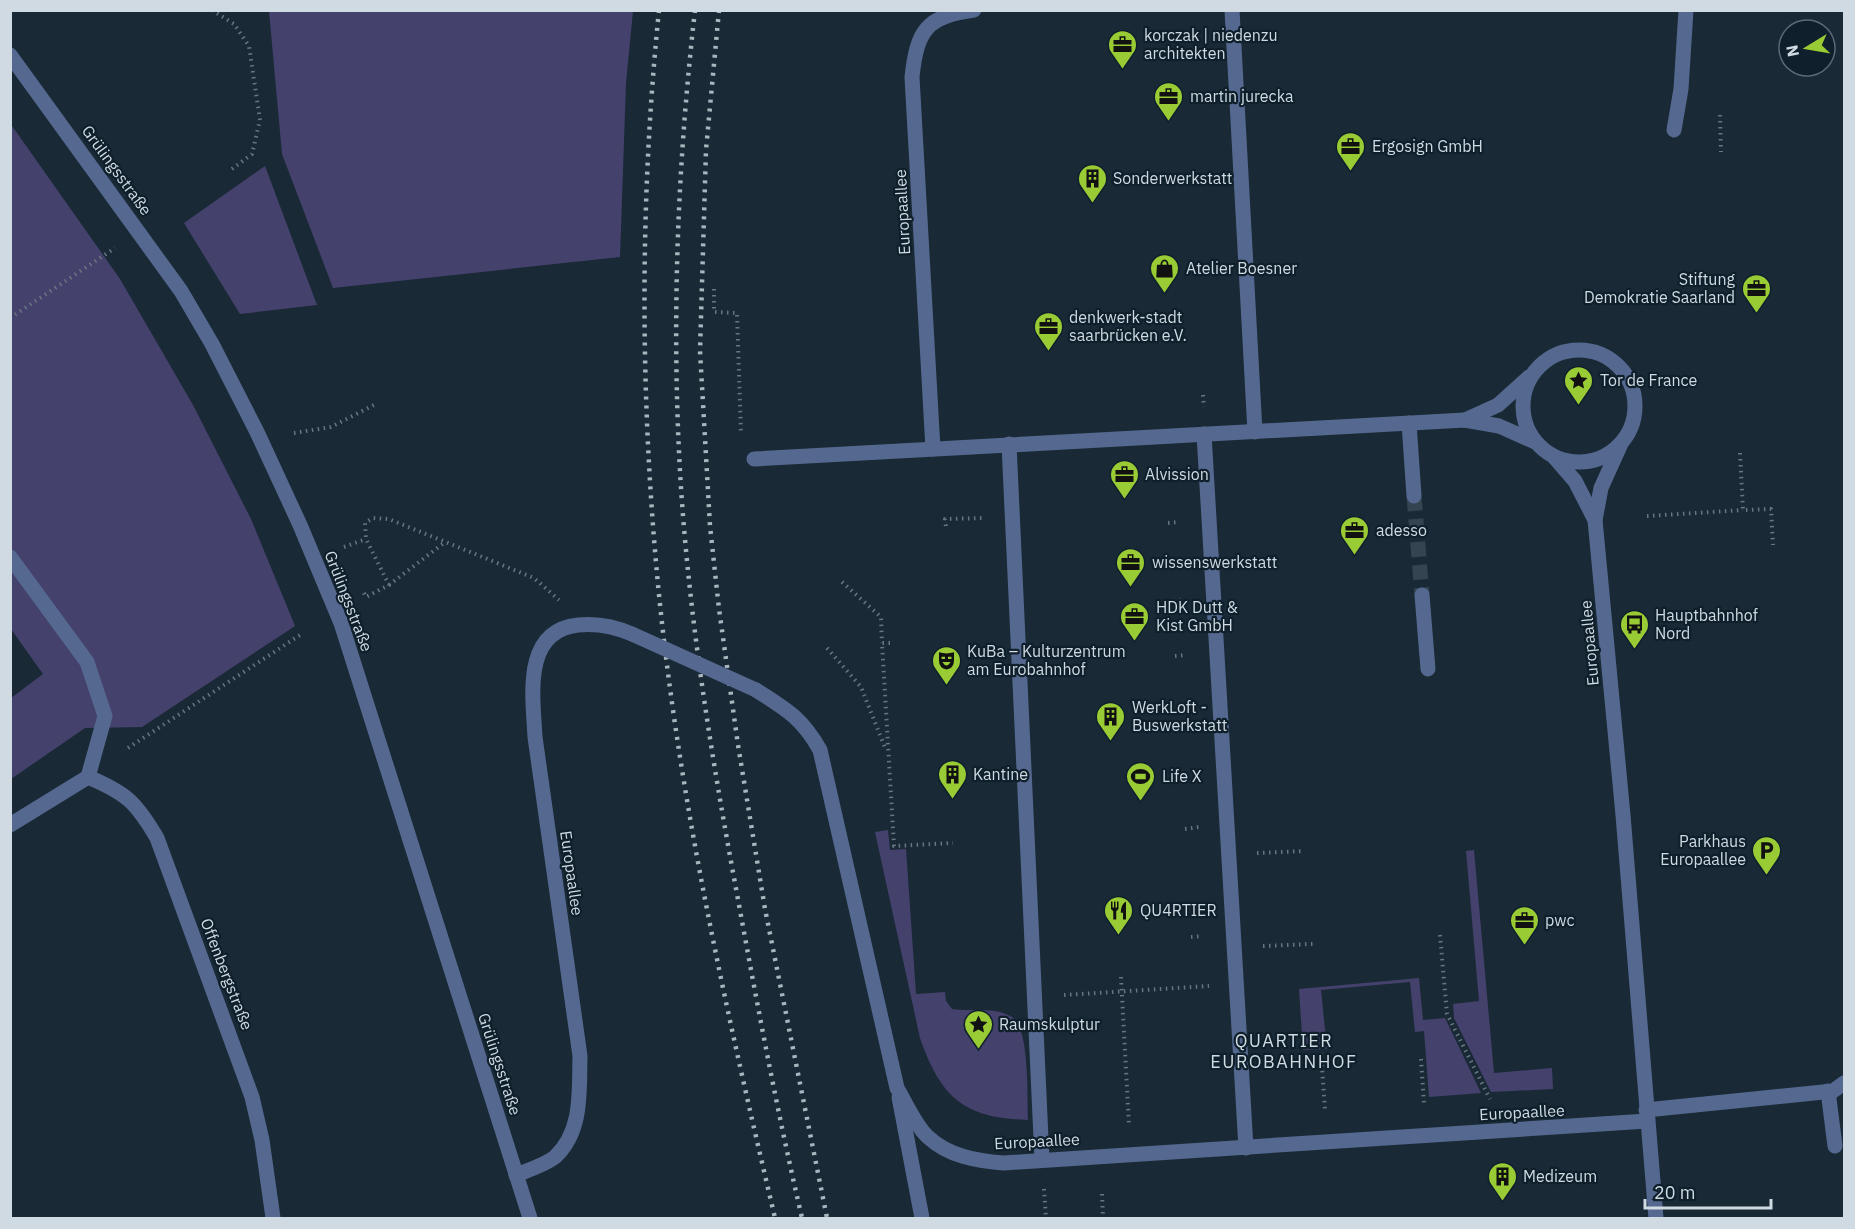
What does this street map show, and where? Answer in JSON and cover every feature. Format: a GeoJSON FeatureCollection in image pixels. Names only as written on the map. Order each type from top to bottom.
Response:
{"type":"FeatureCollection","features":[{"type":"Feature","properties":{"kind":"street","name":"Europaallee"},"geometry":{"type":"LineString","coordinates":[[933,448],[912,77],[916,46],[926,27],[956,13],[974,10]]}},
{"type":"Feature","properties":{"kind":"street"},"geometry":{"type":"LineString","coordinates":[[1232,10],[1255,432]]}},
{"type":"Feature","properties":{"kind":"street"},"geometry":{"type":"LineString","coordinates":[[1674,130],[1681,89],[1686,10]]}},
{"type":"Feature","properties":{"kind":"street","name":"Grülingsstraße"},"geometry":{"type":"LineString","coordinates":[[10,55],[140,232],[212,344],[257,432],[341,623],[530,1218]]}},
{"type":"Feature","properties":{"kind":"street"},"geometry":{"type":"LineString","coordinates":[[754,459],[1465,420],[1499,426],[1534,442],[1556,458],[1575,463],[1591,462],[1606,456],[1620,446],[1629,434],[1636,406],[1634,392],[1620,367],[1608,358],[1588,350],[1567,351],[1546,360],[1498,405],[1465,420]]}},
{"type":"Feature","properties":{"kind":"street"},"geometry":{"type":"LineString","coordinates":[[1532,375],[1522,402],[1523,416],[1534,442]]}},
{"type":"Feature","properties":{"kind":"street"},"geometry":{"type":"LineString","coordinates":[[1409,423],[1414,496]]}},
{"type":"Feature","properties":{"kind":"street"},"geometry":{"type":"LineString","coordinates":[[1204,434],[1246,1148]]}},
{"type":"Feature","properties":{"kind":"street"},"geometry":{"type":"LineString","coordinates":[[1009,444],[1042,1160]]}},
{"type":"Feature","properties":{"kind":"street","name":"Europaallee"},"geometry":{"type":"LineString","coordinates":[[1620,446],[1600,488],[1595,520],[1623,815],[1656,1218]]}},
{"type":"Feature","properties":{"kind":"street","name":"Europaallee"},"geometry":{"type":"LineString","coordinates":[[1556,458],[1575,482],[1595,520]]}},
{"type":"Feature","properties":{"kind":"street"},"geometry":{"type":"LineString","coordinates":[[10,556],[87,662],[105,716],[88,777],[10,825]]}},
{"type":"Feature","properties":{"kind":"street"},"geometry":{"type":"LineString","coordinates":[[1422,595],[1428,669]]}},
{"type":"Feature","properties":{"kind":"street","name":"Europaallee"},"geometry":{"type":"LineString","coordinates":[[516,1175],[554,1158],[568,1141],[578,1116],[580,1056],[537,748],[533,694],[535,663],[541,646],[564,627],[588,624],[621,629],[756,690],[787,708],[807,727],[820,750],[897,1088],[927,1137],[952,1151],[974,1161],[1003,1163],[1246,1148],[1647,1115]]}},
{"type":"Feature","properties":{"kind":"street","name":"Offenbergstraße"},"geometry":{"type":"LineString","coordinates":[[88,777],[120,790],[142,812],[157,838],[249,1087],[262,1140],[273,1218]]}},
{"type":"Feature","properties":{"kind":"street"},"geometry":{"type":"LineString","coordinates":[[1647,1115],[1828,1091],[1839,1088],[1845,1083]]}},
{"type":"Feature","properties":{"kind":"street"},"geometry":{"type":"LineString","coordinates":[[897,1088],[922,1218]]}},
{"type":"Feature","properties":{"kind":"street"},"geometry":{"type":"LineString","coordinates":[[1828,1091],[1835,1146]]}},
{"type":"Feature","properties":{"kind":"path"},"geometry":{"type":"LineString","coordinates":[[212,10],[234,24],[249,46],[257,86],[260,120],[252,154],[232,169]]}},
{"type":"Feature","properties":{"kind":"path"},"geometry":{"type":"LineString","coordinates":[[1720,115],[1721,152]]}},
{"type":"Feature","properties":{"kind":"path"},"geometry":{"type":"LineString","coordinates":[[10,318],[140,232]]}},
{"type":"Feature","properties":{"kind":"path"},"geometry":{"type":"LineString","coordinates":[[714,290],[714,312],[736,312],[741,459],[754,459]]}},
{"type":"Feature","properties":{"kind":"path"},"geometry":{"type":"LineString","coordinates":[[294,433],[331,427],[375,405]]}},
{"type":"Feature","properties":{"kind":"path"},"geometry":{"type":"LineString","coordinates":[[1740,453],[1743,510]]}},
{"type":"Feature","properties":{"kind":"path"},"geometry":{"type":"LineString","coordinates":[[1647,516],[1771,509],[1773,545]]}},
{"type":"Feature","properties":{"kind":"path"},"geometry":{"type":"LineString","coordinates":[[389,585],[366,538],[365,523],[373,518],[389,519],[534,578],[588,624]]}},
{"type":"Feature","properties":{"kind":"path"},"geometry":{"type":"LineString","coordinates":[[946,526],[945,519],[959,520]]}},
{"type":"Feature","properties":{"kind":"path"},"geometry":{"type":"LineString","coordinates":[[344,547],[366,538]]}},
{"type":"Feature","properties":{"kind":"path"},"geometry":{"type":"LineString","coordinates":[[362,589],[366,597],[389,585],[445,542]]}},
{"type":"Feature","properties":{"kind":"path"},"geometry":{"type":"LineString","coordinates":[[842,582],[880,617],[894,846],[953,843]]}},
{"type":"Feature","properties":{"kind":"path"},"geometry":{"type":"LineString","coordinates":[[144,735],[300,634]]}},
{"type":"Feature","properties":{"kind":"path"},"geometry":{"type":"LineString","coordinates":[[882,643],[890,643]]}},
{"type":"Feature","properties":{"kind":"path"},"geometry":{"type":"LineString","coordinates":[[827,648],[861,687],[888,754]]}},
{"type":"Feature","properties":{"kind":"path"},"geometry":{"type":"LineString","coordinates":[[1229,855],[1304,851]]}},
{"type":"Feature","properties":{"kind":"path"},"geometry":{"type":"LineString","coordinates":[[1440,935],[1447,1014],[1490,1099]]}},
{"type":"Feature","properties":{"kind":"path"},"geometry":{"type":"LineString","coordinates":[[1234,948],[1313,944]]}},
{"type":"Feature","properties":{"kind":"path"},"geometry":{"type":"LineString","coordinates":[[1121,977],[1129,1125]]}},
{"type":"Feature","properties":{"kind":"path"},"geometry":{"type":"LineString","coordinates":[[1035,997],[1237,985]]}},
{"type":"Feature","properties":{"kind":"path"},"geometry":{"type":"LineString","coordinates":[[1321,1053],[1325,1110]]}},
{"type":"Feature","properties":{"kind":"path"},"geometry":{"type":"LineString","coordinates":[[1421,1059],[1424,1104]]}},
{"type":"Feature","properties":{"kind":"path"},"geometry":{"type":"LineString","coordinates":[[1102,1194],[1103,1218]]}},
{"type":"Feature","properties":{"kind":"path"},"geometry":{"type":"LineString","coordinates":[[1045,1198],[1046,1218]]}},
{"type":"Feature","properties":{"kind":"shaded area"},"geometry":{"type":"Polygon","coordinates":[[[269,11],[633,11],[626,83],[620,257],[333,288],[282,154],[269,11]]]}},
{"type":"Feature","properties":{"kind":"shaded area"},"geometry":{"type":"Polygon","coordinates":[[[10,123],[120,279],[193,405],[251,519],[295,626],[142,727],[85,728],[11,779],[11,698],[43,674],[11,629],[10,123]]]}},
{"type":"Feature","properties":{"kind":"shaded area"},"geometry":{"type":"Polygon","coordinates":[[[265,166],[317,305],[240,314],[184,223],[265,166]]]}},
{"type":"Feature","properties":{"kind":"shaded area"},"geometry":{"type":"Polygon","coordinates":[[[888,830],[890,850],[906,849],[916,994],[945,992],[946,1001],[952,1009],[990,1010],[1012,1017],[1018,1024],[1025,1049],[1028,1120],[987,1115],[971,1109],[947,1090],[928,1059],[920,1038],[875,832],[888,830]]]}},
{"type":"Feature","properties":{"kind":"shaded area"},"geometry":{"type":"Polygon","coordinates":[[[1474,850],[1494,1073],[1552,1068],[1553,1089],[1491,1092],[1454,1018],[1453,1004],[1479,1001],[1466,851],[1474,850]]]}},
{"type":"Feature","properties":{"kind":"shaded area"},"geometry":{"type":"Polygon","coordinates":[[[1419,978],[1423,1020],[1445,1018],[1481,1093],[1429,1097],[1424,1031],[1415,1032],[1410,982],[1321,990],[1327,1049],[1303,1050],[1299,989],[1419,978]]]}},
{"type":"Feature","properties":{"kind":"tunnel"},"geometry":{"type":"LineString","coordinates":[[1414,496],[1422,595]]}},
{"type":"Feature","properties":{"kind":"railway"},"geometry":{"type":"LineString","coordinates":[[659,10],[648,151],[644,292],[647,433],[657,574],[666,655],[690,817],[721,978],[775,1218]]}},
{"type":"Feature","properties":{"kind":"railway"},"geometry":{"type":"LineString","coordinates":[[695,10],[680,189],[676,309],[678,428],[685,539],[696,641],[719,793],[768,1057],[802,1218]]}},
{"type":"Feature","properties":{"kind":"railway"},"geometry":{"type":"LineString","coordinates":[[719,10],[706,150],[700,351],[710,526],[738,745],[765,909],[827,1218]]}},
{"type":"Feature","properties":{"kind":"place","name":"korczak | niedenzu architekten"},"geometry":{"type":"Point","coordinates":[1123,70]}},
{"type":"Feature","properties":{"kind":"place","name":"martin jurecka"},"geometry":{"type":"Point","coordinates":[1169,122]}},
{"type":"Feature","properties":{"kind":"place","name":"Ergosign GmbH"},"geometry":{"type":"Point","coordinates":[1351,172]}},
{"type":"Feature","properties":{"kind":"place","name":"Sonderwerkstatt"},"geometry":{"type":"Point","coordinates":[1092,204]}},
{"type":"Feature","properties":{"kind":"place","name":"Atelier Boesner"},"geometry":{"type":"Point","coordinates":[1165,294]}},
{"type":"Feature","properties":{"kind":"place","name":"Stiftung Demokratie Saarland"},"geometry":{"type":"Point","coordinates":[1756,314]}},
{"type":"Feature","properties":{"kind":"place","name":"denkwerk-stadt saarbrücken e.V."},"geometry":{"type":"Point","coordinates":[1048,352]}},
{"type":"Feature","properties":{"kind":"place","name":"Tor de France"},"geometry":{"type":"Point","coordinates":[1579,406]}},
{"type":"Feature","properties":{"kind":"place","name":"Alvission"},"geometry":{"type":"Point","coordinates":[1124,500]}},
{"type":"Feature","properties":{"kind":"place","name":"adesso"},"geometry":{"type":"Point","coordinates":[1355,556]}},
{"type":"Feature","properties":{"kind":"place","name":"wissenswerkstatt"},"geometry":{"type":"Point","coordinates":[1131,588]}},
{"type":"Feature","properties":{"kind":"place","name":"HDK Dutt & Kist GmbH"},"geometry":{"type":"Point","coordinates":[1135,642]}},
{"type":"Feature","properties":{"kind":"place","name":"Hauptbahnhof Nord"},"geometry":{"type":"Point","coordinates":[1634,650]}},
{"type":"Feature","properties":{"kind":"place","name":"KuBa – Kulturzentrum am Eurobahnhof"},"geometry":{"type":"Point","coordinates":[946,686]}},
{"type":"Feature","properties":{"kind":"place","name":"WerkLoft - Buswerkstatt"},"geometry":{"type":"Point","coordinates":[1111,742]}},
{"type":"Feature","properties":{"kind":"place","name":"Kantine"},"geometry":{"type":"Point","coordinates":[952,800]}},
{"type":"Feature","properties":{"kind":"place","name":"Life X"},"geometry":{"type":"Point","coordinates":[1141,802]}},
{"type":"Feature","properties":{"kind":"place","name":"Parkhaus Europaallee"},"geometry":{"type":"Point","coordinates":[1767,876]}},
{"type":"Feature","properties":{"kind":"place","name":"QU4RTIER"},"geometry":{"type":"Point","coordinates":[1119,936]}},
{"type":"Feature","properties":{"kind":"place","name":"pwc"},"geometry":{"type":"Point","coordinates":[1524,946]}},
{"type":"Feature","properties":{"kind":"place","name":"Raumskulptur"},"geometry":{"type":"Point","coordinates":[978,1050]}},
{"type":"Feature","properties":{"kind":"place","name":"Medizeum"},"geometry":{"type":"Point","coordinates":[1502,1202]}},
{"type":"Feature","properties":{"kind":"district","name":"QUARTIER EUROBAHNHOF"},"geometry":{"type":"Point","coordinates":[1284,1051]}}]}
